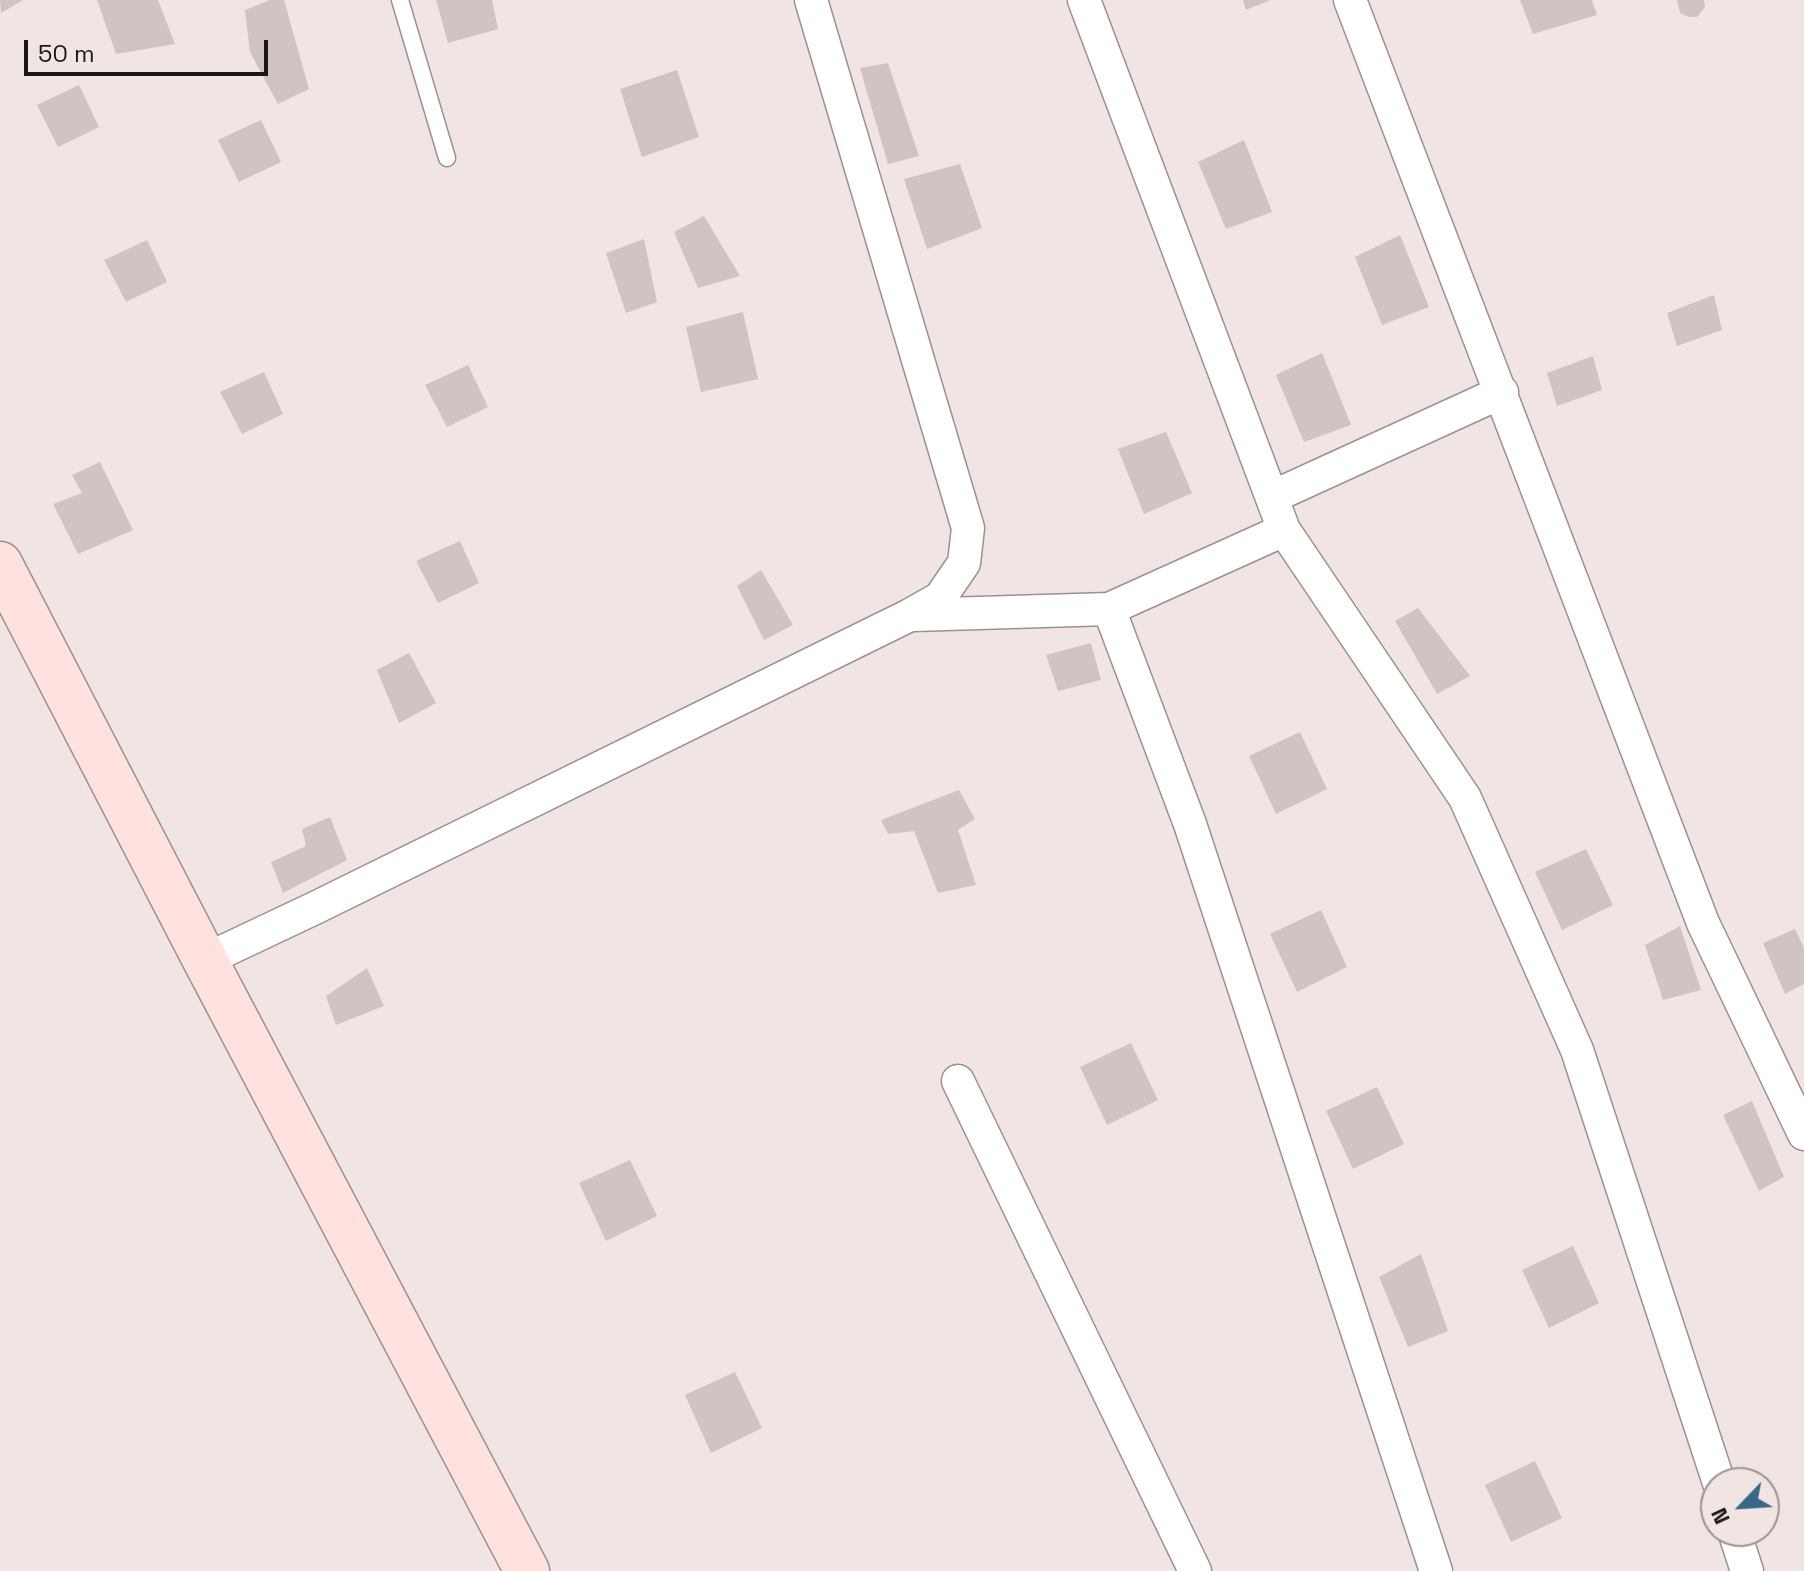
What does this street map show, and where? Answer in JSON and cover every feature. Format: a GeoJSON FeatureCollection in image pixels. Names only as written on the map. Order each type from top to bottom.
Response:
{"type":"FeatureCollection","features":[{"type":"Feature","properties":{"kind":"street"},"geometry":{"type":"LineString","coordinates":[[205,960],[910,615],[940,598],[964,563],[968,528],[811,0]]}},
{"type":"Feature","properties":{"kind":"street"},"geometry":{"type":"LineString","coordinates":[[1084,0],[1284,530],[1465,798],[1577,1050],[1714,1467]]}},
{"type":"Feature","properties":{"kind":"street"},"geometry":{"type":"LineString","coordinates":[[1350,0],[1703,923],[1804,1134]]}},
{"type":"Feature","properties":{"kind":"street"},"geometry":{"type":"LineString","coordinates":[[1272,497],[1502,392]]}},
{"type":"Feature","properties":{"kind":"street"},"geometry":{"type":"LineString","coordinates":[[910,615],[1109,609],[1284,530]]}},
{"type":"Feature","properties":{"kind":"street"},"geometry":{"type":"LineString","coordinates":[[0,564],[527,1571]]}},
{"type":"Feature","properties":{"kind":"street"},"geometry":{"type":"LineString","coordinates":[[1109,609],[1190,824],[1436,1571]]}},
{"type":"Feature","properties":{"kind":"street"},"geometry":{"type":"LineString","coordinates":[[958,1081],[1195,1571]]}},
{"type":"Feature","properties":{"kind":"street"},"geometry":{"type":"LineString","coordinates":[[1739,1547],[1747,1571]]}},
{"type":"Feature","properties":{"kind":"lane"},"geometry":{"type":"LineString","coordinates":[[400,0],[447,158]]}},
{"type":"Feature","properties":{"kind":"building"},"geometry":{"type":"Polygon","coordinates":[[[0,0],[23,0],[1,13],[0,0]]]}},
{"type":"Feature","properties":{"kind":"building"},"geometry":{"type":"Polygon","coordinates":[[[97,0],[158,0],[175,44],[116,54],[97,0]]]}},
{"type":"Feature","properties":{"kind":"building"},"geometry":{"type":"Polygon","coordinates":[[[270,0],[284,0],[309,89],[278,104],[250,52],[245,10],[270,0]]]}},
{"type":"Feature","properties":{"kind":"building"},"geometry":{"type":"Polygon","coordinates":[[[436,0],[492,0],[498,29],[448,43],[436,0]]]}},
{"type":"Feature","properties":{"kind":"building"},"geometry":{"type":"Polygon","coordinates":[[[1243,0],[1271,0],[1246,10],[1243,0]]]}},
{"type":"Feature","properties":{"kind":"building"},"geometry":{"type":"Polygon","coordinates":[[[1520,0],[1592,0],[1597,15],[1533,34],[1520,0]]]}},
{"type":"Feature","properties":{"kind":"building"},"geometry":{"type":"Polygon","coordinates":[[[1677,0],[1704,0],[1705,7],[1697,17],[1689,17],[1680,13],[1677,0]]]}},
{"type":"Feature","properties":{"kind":"building"},"geometry":{"type":"Polygon","coordinates":[[[888,63],[919,156],[888,164],[860,68],[888,63]]]}},
{"type":"Feature","properties":{"kind":"building"},"geometry":{"type":"Polygon","coordinates":[[[677,70],[699,137],[642,157],[620,89],[677,70]]]}},
{"type":"Feature","properties":{"kind":"building"},"geometry":{"type":"Polygon","coordinates":[[[79,85],[99,127],[58,147],[37,105],[79,85]]]}},
{"type":"Feature","properties":{"kind":"building"},"geometry":{"type":"Polygon","coordinates":[[[261,120],[281,162],[239,182],[218,140],[261,120]]]}},
{"type":"Feature","properties":{"kind":"building"},"geometry":{"type":"Polygon","coordinates":[[[1244,140],[1272,212],[1226,229],[1198,162],[1244,140]]]}},
{"type":"Feature","properties":{"kind":"building"},"geometry":{"type":"Polygon","coordinates":[[[960,164],[982,228],[927,249],[904,179],[960,164]]]}},
{"type":"Feature","properties":{"kind":"building"},"geometry":{"type":"Polygon","coordinates":[[[704,216],[740,276],[698,288],[674,232],[704,216]]]}},
{"type":"Feature","properties":{"kind":"building"},"geometry":{"type":"Polygon","coordinates":[[[1400,235],[1429,307],[1382,325],[1355,257],[1400,235]]]}},
{"type":"Feature","properties":{"kind":"building"},"geometry":{"type":"Polygon","coordinates":[[[644,239],[657,302],[626,313],[606,253],[644,239]]]}},
{"type":"Feature","properties":{"kind":"building"},"geometry":{"type":"Polygon","coordinates":[[[147,240],[167,282],[126,302],[104,260],[147,240]]]}},
{"type":"Feature","properties":{"kind":"building"},"geometry":{"type":"Polygon","coordinates":[[[1714,295],[1722,330],[1677,346],[1667,313],[1714,295]]]}},
{"type":"Feature","properties":{"kind":"building"},"geometry":{"type":"Polygon","coordinates":[[[743,312],[758,379],[701,392],[686,327],[743,312]]]}},
{"type":"Feature","properties":{"kind":"building"},"geometry":{"type":"Polygon","coordinates":[[[1322,353],[1351,425],[1304,442],[1276,375],[1322,353]]]}},
{"type":"Feature","properties":{"kind":"building"},"geometry":{"type":"Polygon","coordinates":[[[1593,356],[1602,390],[1557,406],[1547,373],[1593,356]]]}},
{"type":"Feature","properties":{"kind":"building"},"geometry":{"type":"Polygon","coordinates":[[[468,365],[488,407],[447,427],[425,385],[468,365]]]}},
{"type":"Feature","properties":{"kind":"building"},"geometry":{"type":"Polygon","coordinates":[[[264,372],[283,414],[242,434],[220,392],[264,372]]]}},
{"type":"Feature","properties":{"kind":"building"},"geometry":{"type":"Polygon","coordinates":[[[1166,432],[1192,493],[1144,514],[1118,449],[1166,432]]]}},
{"type":"Feature","properties":{"kind":"building"},"geometry":{"type":"Polygon","coordinates":[[[100,462],[133,530],[78,554],[53,504],[82,493],[72,475],[100,462]]]}},
{"type":"Feature","properties":{"kind":"building"},"geometry":{"type":"Polygon","coordinates":[[[460,541],[479,583],[438,603],[416,561],[460,541]]]}},
{"type":"Feature","properties":{"kind":"building"},"geometry":{"type":"Polygon","coordinates":[[[761,570],[793,625],[764,640],[737,586],[761,570]]]}},
{"type":"Feature","properties":{"kind":"building"},"geometry":{"type":"Polygon","coordinates":[[[1418,608],[1470,676],[1437,694],[1395,621],[1418,608]]]}},
{"type":"Feature","properties":{"kind":"building"},"geometry":{"type":"Polygon","coordinates":[[[1091,643],[1101,680],[1058,691],[1046,655],[1091,643]]]}},
{"type":"Feature","properties":{"kind":"building"},"geometry":{"type":"Polygon","coordinates":[[[409,653],[436,703],[399,723],[377,670],[409,653]]]}},
{"type":"Feature","properties":{"kind":"building"},"geometry":{"type":"Polygon","coordinates":[[[1300,732],[1327,789],[1276,814],[1249,756],[1300,732]]]}},
{"type":"Feature","properties":{"kind":"building"},"geometry":{"type":"Polygon","coordinates":[[[959,790],[975,819],[958,830],[976,885],[938,893],[914,831],[888,834],[881,820],[959,790]]]}},
{"type":"Feature","properties":{"kind":"building"},"geometry":{"type":"Polygon","coordinates":[[[330,817],[347,860],[283,893],[271,862],[306,846],[302,829],[330,817]]]}},
{"type":"Feature","properties":{"kind":"building"},"geometry":{"type":"Polygon","coordinates":[[[1586,849],[1613,905],[1562,930],[1535,872],[1586,849]]]}},
{"type":"Feature","properties":{"kind":"building"},"geometry":{"type":"Polygon","coordinates":[[[1321,910],[1347,967],[1297,992],[1270,934],[1321,910]]]}},
{"type":"Feature","properties":{"kind":"building"},"geometry":{"type":"Polygon","coordinates":[[[1680,926],[1701,990],[1663,1000],[1645,945],[1680,926]]]}},
{"type":"Feature","properties":{"kind":"building"},"geometry":{"type":"Polygon","coordinates":[[[1795,929],[1804,948],[1804,984],[1785,994],[1763,943],[1795,929]]]}},
{"type":"Feature","properties":{"kind":"building"},"geometry":{"type":"Polygon","coordinates":[[[367,968],[384,1006],[336,1025],[326,996],[367,968]]]}},
{"type":"Feature","properties":{"kind":"building"},"geometry":{"type":"Polygon","coordinates":[[[1131,1043],[1158,1100],[1107,1125],[1080,1067],[1131,1043]]]}},
{"type":"Feature","properties":{"kind":"building"},"geometry":{"type":"Polygon","coordinates":[[[1377,1087],[1404,1144],[1353,1169],[1326,1111],[1377,1087]]]}},
{"type":"Feature","properties":{"kind":"building"},"geometry":{"type":"Polygon","coordinates":[[[1752,1101],[1784,1177],[1759,1191],[1723,1115],[1752,1101]]]}},
{"type":"Feature","properties":{"kind":"building"},"geometry":{"type":"Polygon","coordinates":[[[630,1160],[657,1216],[606,1241],[579,1183],[630,1160]]]}},
{"type":"Feature","properties":{"kind":"building"},"geometry":{"type":"Polygon","coordinates":[[[1573,1246],[1599,1303],[1549,1328],[1522,1270],[1573,1246]]]}},
{"type":"Feature","properties":{"kind":"building"},"geometry":{"type":"Polygon","coordinates":[[[1421,1254],[1448,1331],[1408,1347],[1379,1277],[1421,1254]]]}},
{"type":"Feature","properties":{"kind":"building"},"geometry":{"type":"Polygon","coordinates":[[[735,1372],[762,1428],[711,1453],[685,1395],[735,1372]]]}},
{"type":"Feature","properties":{"kind":"building"},"geometry":{"type":"Polygon","coordinates":[[[1535,1461],[1562,1518],[1511,1542],[1485,1485],[1535,1461]]]}}]}
